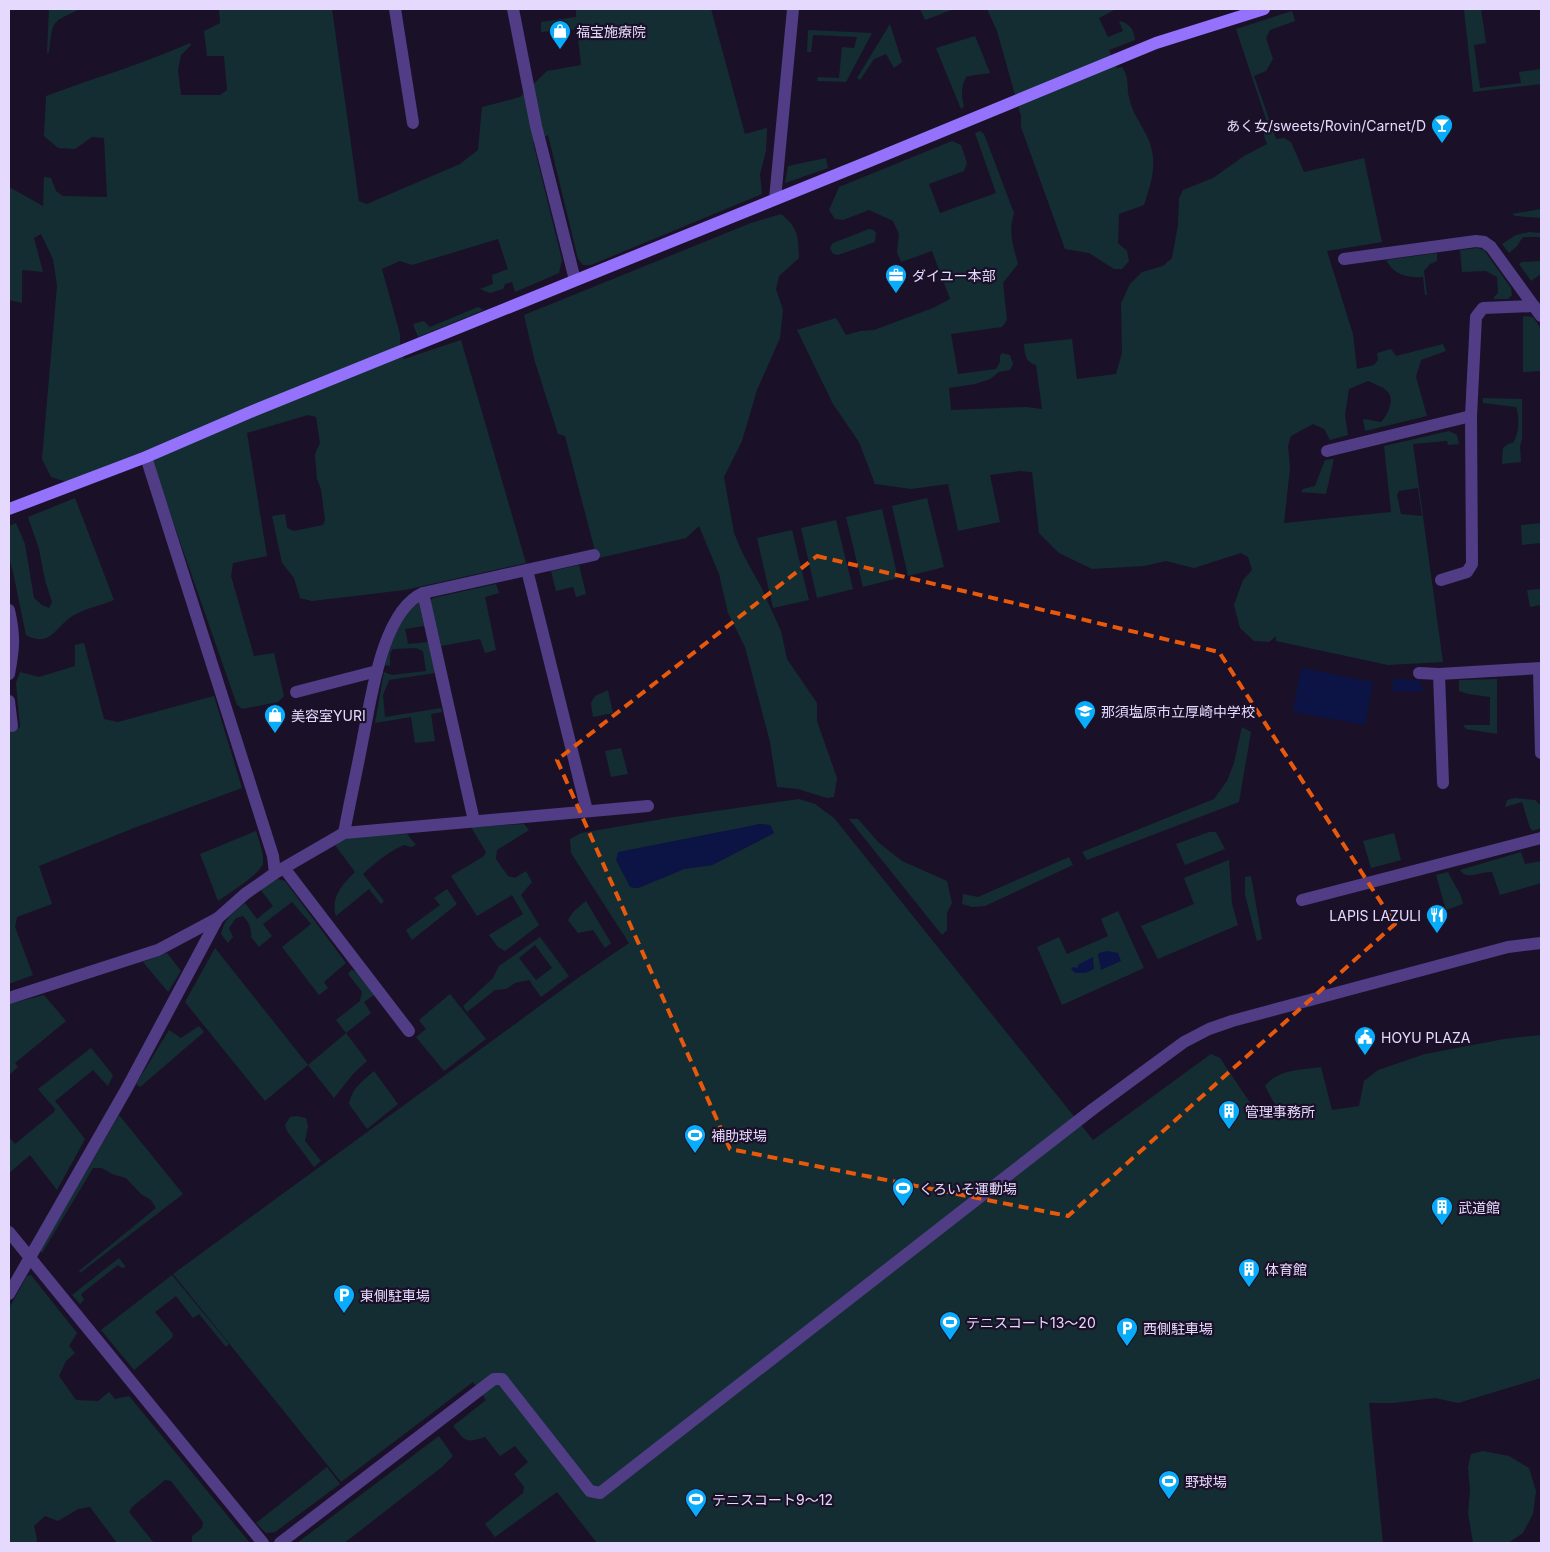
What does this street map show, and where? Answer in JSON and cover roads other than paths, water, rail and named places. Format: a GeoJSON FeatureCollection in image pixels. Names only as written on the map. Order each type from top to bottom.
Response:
{"type":"FeatureCollection","features":[{"type":"Feature","properties":{"kind":"street"},"geometry":{"type":"LineString","coordinates":[[395,9],[413,123]]}},
{"type":"Feature","properties":{"kind":"street"},"geometry":{"type":"LineString","coordinates":[[513,9],[536,126],[575,280]]}},
{"type":"Feature","properties":{"kind":"street"},"geometry":{"type":"LineString","coordinates":[[775,199],[793,9]]}},
{"type":"Feature","properties":{"kind":"street"},"geometry":{"type":"LineString","coordinates":[[9,509],[146,457],[1156,43],[1264,9]]}},
{"type":"Feature","properties":{"kind":"street"},"geometry":{"type":"LineString","coordinates":[[1344,259],[1476,241],[1484,242],[1491,247],[1538,311]]}},
{"type":"Feature","properties":{"kind":"street"},"geometry":{"type":"LineString","coordinates":[[1441,580],[1467,572],[1472,564],[1471,416],[1476,317],[1483,308],[1538,311]]}},
{"type":"Feature","properties":{"kind":"street"},"geometry":{"type":"LineString","coordinates":[[1327,451],[1471,416]]}},
{"type":"Feature","properties":{"kind":"street"},"geometry":{"type":"LineString","coordinates":[[146,457],[273,856],[280,870],[409,1031]]}},
{"type":"Feature","properties":{"kind":"street"},"geometry":{"type":"LineString","coordinates":[[344,832],[377,671],[396,620],[416,597],[594,555]]}},
{"type":"Feature","properties":{"kind":"street"},"geometry":{"type":"LineString","coordinates":[[527,570],[587,812]]}},
{"type":"Feature","properties":{"kind":"street"},"geometry":{"type":"LineString","coordinates":[[423,594],[474,821]]}},
{"type":"Feature","properties":{"kind":"street"},"geometry":{"type":"LineString","coordinates":[[9,610],[14,630],[14,650],[9,674]]}},
{"type":"Feature","properties":{"kind":"street"},"geometry":{"type":"LineString","coordinates":[[1419,673],[1439,674],[1540,669],[1541,753]]}},
{"type":"Feature","properties":{"kind":"street"},"geometry":{"type":"LineString","coordinates":[[296,692],[377,671]]}},
{"type":"Feature","properties":{"kind":"street"},"geometry":{"type":"LineString","coordinates":[[1439,674],[1443,783]]}},
{"type":"Feature","properties":{"kind":"street"},"geometry":{"type":"LineString","coordinates":[[9,701],[12,726]]}},
{"type":"Feature","properties":{"kind":"street"},"geometry":{"type":"LineString","coordinates":[[9,998],[158,950],[218,918],[245,894],[280,870],[344,832],[648,806]]}},
{"type":"Feature","properties":{"kind":"street"},"geometry":{"type":"LineString","coordinates":[[1302,900],[1541,838]]}},
{"type":"Feature","properties":{"kind":"street"},"geometry":{"type":"LineString","coordinates":[[9,1294],[127,1088],[218,918]]}},
{"type":"Feature","properties":{"kind":"street"},"geometry":{"type":"LineString","coordinates":[[280,1543],[494,1379],[502,1379],[590,1491],[600,1494],[1079,1119],[1184,1042],[1209,1029],[1232,1021],[1508,947],[1541,942]]}},
{"type":"Feature","properties":{"kind":"street"},"geometry":{"type":"LineString","coordinates":[[9,1232],[263,1543]]}},
{"type":"Feature","properties":{"kind":"place","name":"福宝施療院"},"geometry":{"type":"Point","coordinates":[560,50]}},
{"type":"Feature","properties":{"kind":"place","name":"あく女/sweets/Rovin/Carnet/D"},"geometry":{"type":"Point","coordinates":[1442,144]}},
{"type":"Feature","properties":{"kind":"place","name":"ダイユー本部"},"geometry":{"type":"Point","coordinates":[896,294]}},
{"type":"Feature","properties":{"kind":"place","name":"那須塩原市立厚崎中学校"},"geometry":{"type":"Point","coordinates":[1085,730]}},
{"type":"Feature","properties":{"kind":"place","name":"美容室YURI"},"geometry":{"type":"Point","coordinates":[275,734]}},
{"type":"Feature","properties":{"kind":"place","name":"LAPIS LAZULI"},"geometry":{"type":"Point","coordinates":[1437,934]}},
{"type":"Feature","properties":{"kind":"place","name":"HOYU PLAZA"},"geometry":{"type":"Point","coordinates":[1365,1056]}},
{"type":"Feature","properties":{"kind":"place","name":"管理事務所"},"geometry":{"type":"Point","coordinates":[1229,1130]}},
{"type":"Feature","properties":{"kind":"place","name":"補助球場"},"geometry":{"type":"Point","coordinates":[695,1154]}},
{"type":"Feature","properties":{"kind":"place","name":"くろいそ運動場"},"geometry":{"type":"Point","coordinates":[903,1207]}},
{"type":"Feature","properties":{"kind":"place","name":"武道館"},"geometry":{"type":"Point","coordinates":[1442,1226]}},
{"type":"Feature","properties":{"kind":"place","name":"体育館"},"geometry":{"type":"Point","coordinates":[1249,1288]}},
{"type":"Feature","properties":{"kind":"place","name":"東側駐車場"},"geometry":{"type":"Point","coordinates":[344,1314]}},
{"type":"Feature","properties":{"kind":"place","name":"テニスコート13～20"},"geometry":{"type":"Point","coordinates":[950,1341]}},
{"type":"Feature","properties":{"kind":"place","name":"西側駐車場"},"geometry":{"type":"Point","coordinates":[1127,1347]}},
{"type":"Feature","properties":{"kind":"place","name":"野球場"},"geometry":{"type":"Point","coordinates":[1169,1500]}},
{"type":"Feature","properties":{"kind":"place","name":"テニスコート9～12"},"geometry":{"type":"Point","coordinates":[696,1518]}}]}
